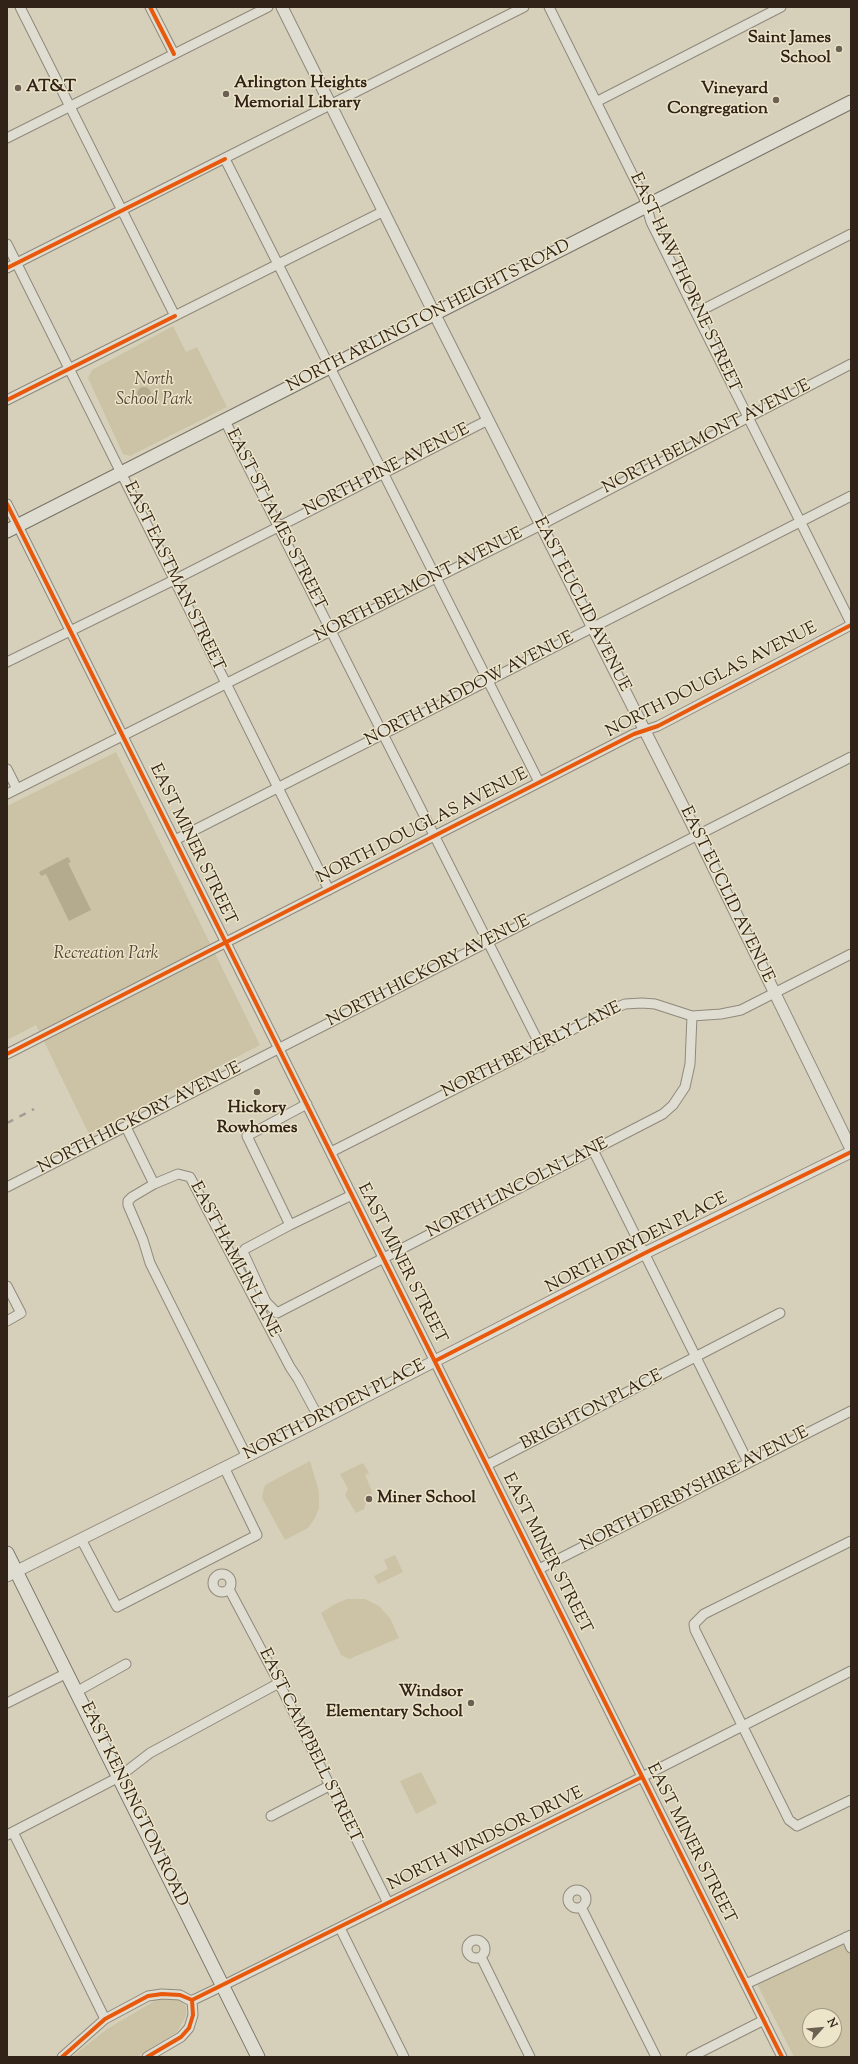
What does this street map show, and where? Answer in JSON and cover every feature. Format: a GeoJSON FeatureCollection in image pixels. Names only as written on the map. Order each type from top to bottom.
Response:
{"type":"FeatureCollection","features":[{"type":"Feature","properties":{"kind":"main road","name":"NORTH ARLINGTON HEIGHTS ROAD"},"geometry":{"type":"LineString","coordinates":[[12,529],[851,102]]}},
{"type":"Feature","properties":{"kind":"main road","name":"EAST KENSINGTON ROAD"},"geometry":{"type":"LineString","coordinates":[[7,1553],[12,1574],[67,1673],[258,2057]]}},
{"type":"Feature","properties":{"kind":"street"},"geometry":{"type":"LineString","coordinates":[[20,7],[175,316]]}},
{"type":"Feature","properties":{"kind":"street"},"geometry":{"type":"LineString","coordinates":[[150,7],[174,54]]}},
{"type":"Feature","properties":{"kind":"street"},"geometry":{"type":"LineString","coordinates":[[7,138],[268,7]]}},
{"type":"Feature","properties":{"kind":"street","name":"EAST EUCLID AVENUE"},"geometry":{"type":"LineString","coordinates":[[282,7],[540,525],[698,836],[851,1148]]}},
{"type":"Feature","properties":{"kind":"street"},"geometry":{"type":"LineString","coordinates":[[7,268],[524,7]]}},
{"type":"Feature","properties":{"kind":"street","name":"EAST HAWTHORNE STREET"},"geometry":{"type":"LineString","coordinates":[[549,7],[648,206],[651,222],[851,624]]}},
{"type":"Feature","properties":{"kind":"street"},"geometry":{"type":"LineString","coordinates":[[596,102],[781,7]]}},
{"type":"Feature","properties":{"kind":"street"},"geometry":{"type":"LineString","coordinates":[[225,159],[539,782]]}},
{"type":"Feature","properties":{"kind":"street"},"geometry":{"type":"LineString","coordinates":[[7,400],[70,370],[384,211]]}},
{"type":"Feature","properties":{"kind":"street"},"geometry":{"type":"LineString","coordinates":[[696,313],[851,234]]}},
{"type":"Feature","properties":{"kind":"street","name":"EAST EASTMAN STREET"},"geometry":{"type":"LineString","coordinates":[[7,244],[329,890]]}},
{"type":"Feature","properties":{"kind":"street","name":"NORTH BELMONT AVENUE"},"geometry":{"type":"LineString","coordinates":[[7,794],[330,630],[436,578],[747,416],[851,364]]}},
{"type":"Feature","properties":{"kind":"street","name":"NORTH PINE AVENUE"},"geometry":{"type":"LineString","coordinates":[[7,662],[174,580],[278,525],[488,420]]}},
{"type":"Feature","properties":{"kind":"street","name":"EAST ST JAMES STREET"},"geometry":{"type":"LineString","coordinates":[[225,421],[541,1047]]}},
{"type":"Feature","properties":{"kind":"street","name":"NORTH HADDOW AVENUE"},"geometry":{"type":"LineString","coordinates":[[175,840],[277,786],[488,681],[851,496]]}},
{"type":"Feature","properties":{"kind":"street","name":"EAST MINER STREET"},"geometry":{"type":"LineString","coordinates":[[7,504],[12,529],[70,631],[123,736],[782,2057]]}},
{"type":"Feature","properties":{"kind":"street","name":"NORTH DOUGLAS AVENUE"},"geometry":{"type":"LineString","coordinates":[[7,1054],[634,734],[665,722],[851,624]]}},
{"type":"Feature","properties":{"kind":"street","name":"NORTH HICKORY AVENUE"},"geometry":{"type":"LineString","coordinates":[[7,1187],[489,943],[851,757]]}},
{"type":"Feature","properties":{"kind":"street"},"geometry":{"type":"LineString","coordinates":[[7,769],[17,789]]}},
{"type":"Feature","properties":{"kind":"street","name":"NORTH BEVERLY LANE"},"geometry":{"type":"LineString","coordinates":[[330,1152],[624,1004],[655,1004],[692,1016],[721,1014],[741,1010],[851,954]]}},
{"type":"Feature","properties":{"kind":"street","name":"NORTH LINCOLN LANE"},"geometry":{"type":"LineString","coordinates":[[290,1225],[245,1249],[243,1252],[266,1302],[277,1313],[652,1120],[673,1105],[685,1087],[688,1076],[692,1016]]}},
{"type":"Feature","properties":{"kind":"street"},"geometry":{"type":"LineString","coordinates":[[307,1104],[247,1136],[290,1221],[290,1225],[352,1195]]}},
{"type":"Feature","properties":{"kind":"street"},"geometry":{"type":"LineString","coordinates":[[126,1126],[154,1184]]}},
{"type":"Feature","properties":{"kind":"street"},"geometry":{"type":"LineString","coordinates":[[593,1150],[748,1462]]}},
{"type":"Feature","properties":{"kind":"street","name":"NORTH DRYDEN PLACE"},"geometry":{"type":"LineString","coordinates":[[12,1574],[246,1455],[320,1420],[645,1253],[851,1152]]}},
{"type":"Feature","properties":{"kind":"street","name":"EAST HAMLIN LANE"},"geometry":{"type":"LineString","coordinates":[[246,1455],[150,1263],[143,1240],[128,1205],[128,1201],[132,1197],[154,1184],[178,1174],[190,1177],[290,1367],[298,1378],[320,1420]]}},
{"type":"Feature","properties":{"kind":"street"},"geometry":{"type":"LineString","coordinates":[[7,1286],[21,1313],[7,1321]]}},
{"type":"Feature","properties":{"kind":"street","name":"BRIGHTON PLACE"},"geometry":{"type":"LineString","coordinates":[[487,1465],[780,1312]]}},
{"type":"Feature","properties":{"kind":"street","name":"NORTH DERBYSHIRE AVENUE"},"geometry":{"type":"LineString","coordinates":[[539,1569],[851,1411]]}},
{"type":"Feature","properties":{"kind":"street"},"geometry":{"type":"LineString","coordinates":[[81,1539],[116,1607],[257,1535],[224,1467]]}},
{"type":"Feature","properties":{"kind":"street"},"geometry":{"type":"LineString","coordinates":[[851,1541],[704,1614],[694,1624],[695,1630],[788,1820],[797,1826],[851,1800]]}},
{"type":"Feature","properties":{"kind":"street","name":"EAST CAMPBELL STREET"},"geometry":{"type":"LineString","coordinates":[[230,1589],[279,1683],[388,1903]]}},
{"type":"Feature","properties":{"kind":"street"},"geometry":{"type":"LineString","coordinates":[[76,1692],[126,1664]]}},
{"type":"Feature","properties":{"kind":"street","name":"NORTH WINDSOR DRIVE"},"geometry":{"type":"LineString","coordinates":[[192,2000],[223,1986],[642,1777],[851,1670]]}},
{"type":"Feature","properties":{"kind":"street"},"geometry":{"type":"LineString","coordinates":[[7,1704],[67,1673]]}},
{"type":"Feature","properties":{"kind":"street"},"geometry":{"type":"LineString","coordinates":[[105,2020],[10,1834],[119,1777],[150,1753],[279,1683]]}},
{"type":"Feature","properties":{"kind":"street"},"geometry":{"type":"LineString","coordinates":[[271,1816],[329,1786]]}},
{"type":"Feature","properties":{"kind":"street"},"geometry":{"type":"LineString","coordinates":[[581,1907],[656,2057]]}},
{"type":"Feature","properties":{"kind":"street"},"geometry":{"type":"LineString","coordinates":[[340,1928],[404,2057]]}},
{"type":"Feature","properties":{"kind":"street"},"geometry":{"type":"LineString","coordinates":[[746,1984],[848,1936],[851,1948]]}},
{"type":"Feature","properties":{"kind":"street"},"geometry":{"type":"LineString","coordinates":[[481,1957],[530,2057]]}},
{"type":"Feature","properties":{"kind":"street"},"geometry":{"type":"LineString","coordinates":[[62,2057],[105,2020],[148,1996],[162,1994],[180,1995],[192,2000],[193,2015],[189,2028],[181,2037],[147,2057]]}},
{"type":"Feature","properties":{"kind":"street"},"geometry":{"type":"LineString","coordinates":[[691,2057],[764,2020]]}},
{"type":"Feature","properties":{"kind":"green space","name":"North School Park"},"geometry":{"type":"Polygon","coordinates":[[[173,326],[186,352],[197,347],[227,407],[130,456],[123,454],[88,378],[92,370],[173,326]]]}},
{"type":"Feature","properties":{"kind":"green space","name":"Recreation Park"},"geometry":{"type":"Polygon","coordinates":[[[116,752],[260,1045],[89,1134],[36,1025],[7,1040],[7,806],[116,752]]]}},
{"type":"Feature","properties":{"kind":"green space"},"geometry":{"type":"Polygon","coordinates":[[[310,1461],[319,1492],[319,1508],[315,1518],[308,1528],[285,1540],[262,1498],[265,1485],[310,1461]]]}},
{"type":"Feature","properties":{"kind":"green space"},"geometry":{"type":"Polygon","coordinates":[[[363,1463],[369,1473],[365,1475],[372,1491],[371,1495],[364,1499],[366,1503],[364,1509],[356,1513],[345,1495],[348,1489],[340,1474],[363,1463]]]}},
{"type":"Feature","properties":{"kind":"green space"},"geometry":{"type":"Polygon","coordinates":[[[395,1555],[403,1572],[378,1584],[374,1576],[388,1569],[384,1560],[395,1555]]]}},
{"type":"Feature","properties":{"kind":"green space"},"geometry":{"type":"Polygon","coordinates":[[[347,1599],[365,1599],[379,1606],[390,1618],[399,1638],[349,1659],[341,1655],[321,1613],[333,1605],[347,1599]]]}},
{"type":"Feature","properties":{"kind":"green space"},"geometry":{"type":"Polygon","coordinates":[[[421,1772],[437,1803],[416,1814],[400,1781],[421,1772]]]}},
{"type":"Feature","properties":{"kind":"green space"},"geometry":{"type":"Polygon","coordinates":[[[841,1943],[846,1943],[851,1953],[851,2057],[794,2057],[757,1984],[841,1943]]]}},
{"type":"Feature","properties":{"kind":"green space"},"geometry":{"type":"Polygon","coordinates":[[[163,1996],[182,2001],[186,2007],[186,2016],[177,2032],[137,2057],[72,2057],[107,2029],[163,1996]]]}},
{"type":"Feature","properties":{"kind":"shaded area"},"geometry":{"type":"Polygon","coordinates":[[[144,387],[149,389],[151,394],[149,399],[144,401],[139,399],[137,394],[139,389],[144,387]]]}},
{"type":"Feature","properties":{"kind":"shaded area"},"geometry":{"type":"Polygon","coordinates":[[[68,857],[71,862],[68,863],[91,910],[69,921],[46,874],[41,876],[39,872],[68,857]]]}},
{"type":"Feature","properties":{"kind":"railway"},"geometry":{"type":"LineString","coordinates":[[7,1123],[34,1109]]}},
{"type":"Feature","properties":{"kind":"cycle path"},"geometry":{"type":"LineString","coordinates":[[150,7],[174,54]]}},
{"type":"Feature","properties":{"kind":"cycle path"},"geometry":{"type":"LineString","coordinates":[[7,268],[225,159]]}},
{"type":"Feature","properties":{"kind":"cycle path"},"geometry":{"type":"LineString","coordinates":[[7,400],[175,316]]}},
{"type":"Feature","properties":{"kind":"cycle path"},"geometry":{"type":"LineString","coordinates":[[7,504],[782,2057]]}},
{"type":"Feature","properties":{"kind":"cycle path"},"geometry":{"type":"LineString","coordinates":[[7,1054],[634,734],[658,726],[851,625]]}},
{"type":"Feature","properties":{"kind":"cycle path"},"geometry":{"type":"LineString","coordinates":[[435,1361],[645,1253],[851,1152]]}},
{"type":"Feature","properties":{"kind":"cycle path"},"geometry":{"type":"LineString","coordinates":[[62,2057],[105,2019],[148,1996],[162,1994],[180,1995],[192,2000],[642,1777]]}},
{"type":"Feature","properties":{"kind":"cycle path"},"geometry":{"type":"LineString","coordinates":[[147,2057],[181,2037],[189,2028],[193,2015],[192,2000]]}},
{"type":"Feature","properties":{"kind":"place","name":"Saint James School"},"geometry":{"type":"Point","coordinates":[839,49]}},
{"type":"Feature","properties":{"kind":"place","name":"AT&T"},"geometry":{"type":"Point","coordinates":[18,88]}},
{"type":"Feature","properties":{"kind":"place","name":"Arlington Heights Memorial Library"},"geometry":{"type":"Point","coordinates":[226,94]}},
{"type":"Feature","properties":{"kind":"place","name":"Vineyard Congregation"},"geometry":{"type":"Point","coordinates":[776,100]}},
{"type":"Feature","properties":{"kind":"place","name":"Hickory Rowhomes"},"geometry":{"type":"Point","coordinates":[257,1092]}},
{"type":"Feature","properties":{"kind":"place","name":"Miner School"},"geometry":{"type":"Point","coordinates":[369,1499]}},
{"type":"Feature","properties":{"kind":"place","name":"Windsor Elementary School"},"geometry":{"type":"Point","coordinates":[471,1703]}}]}
